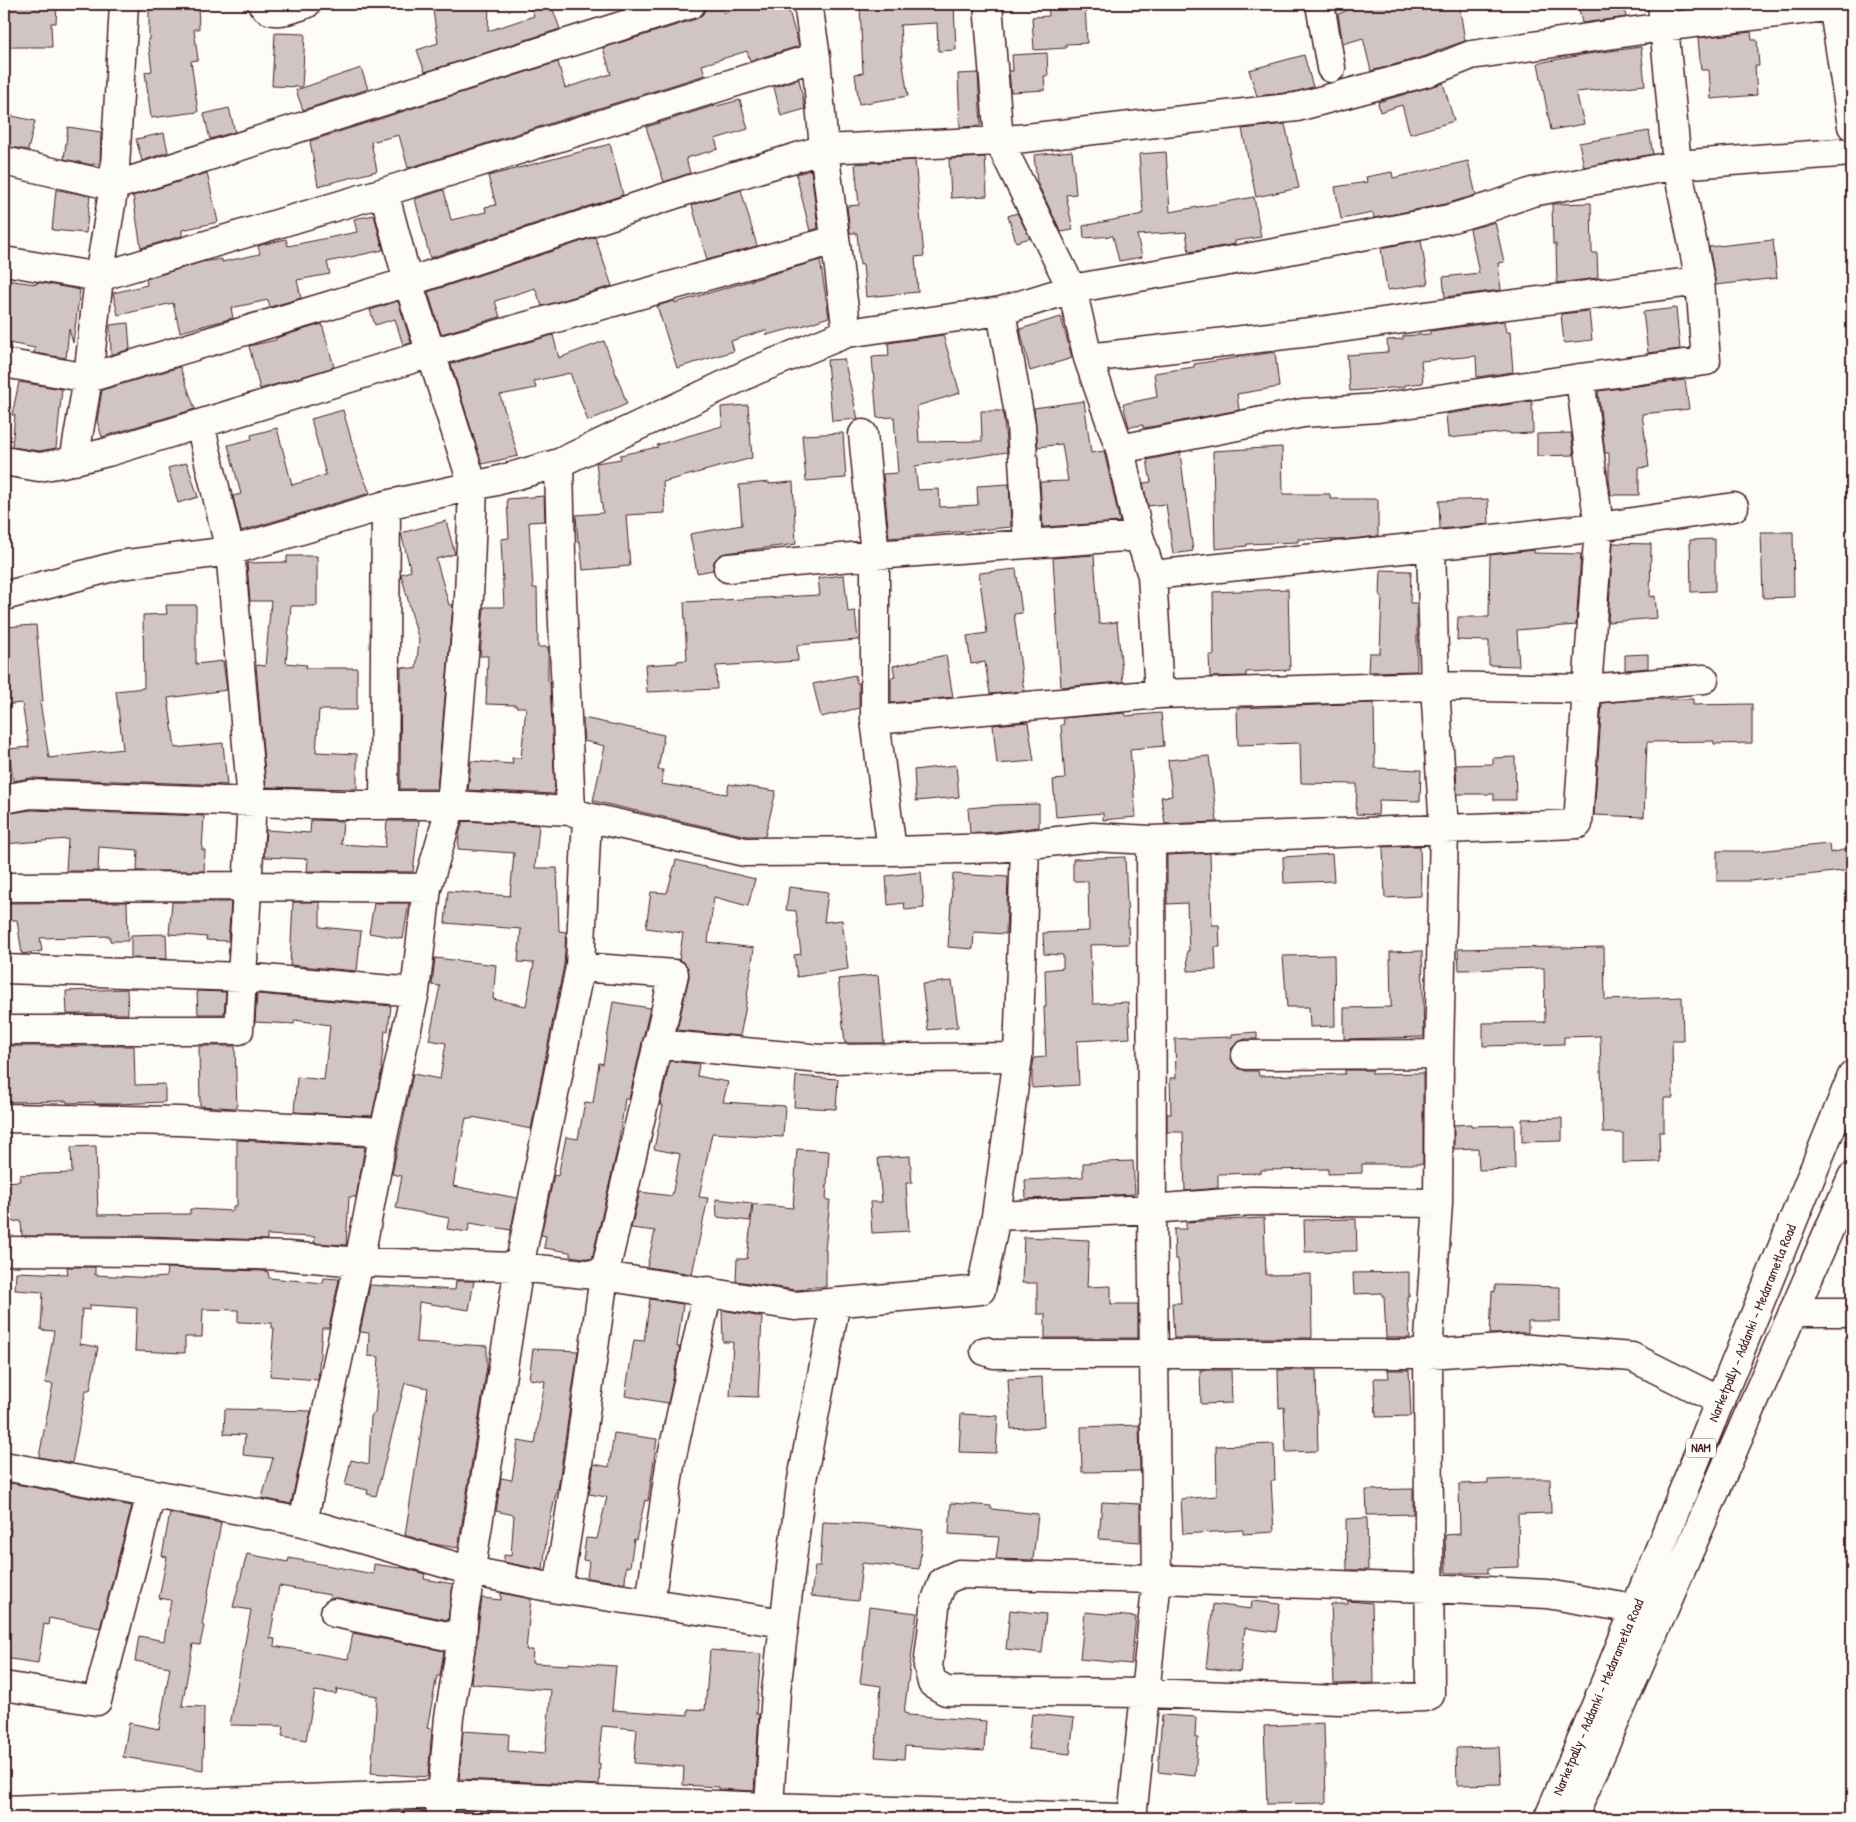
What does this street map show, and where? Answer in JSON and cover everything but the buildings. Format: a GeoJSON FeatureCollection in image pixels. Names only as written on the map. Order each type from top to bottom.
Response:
{"type":"FeatureCollection","features":[{"type":"Feature","properties":{"kind":"main road"},"geometry":{"type":"LineString","coordinates":[[74,461],[88,378],[100,277],[114,186],[124,4]]}},
{"type":"Feature","properties":{"kind":"main road"},"geometry":{"type":"LineString","coordinates":[[262,4],[266,8],[283,12],[306,4]]}},
{"type":"Feature","properties":{"kind":"main road"},"geometry":{"type":"LineString","coordinates":[[4,162],[114,186],[691,4]]}},
{"type":"Feature","properties":{"kind":"main road"},"geometry":{"type":"LineString","coordinates":[[808,4],[816,57],[824,149],[847,333]]}},
{"type":"Feature","properties":{"kind":"main road"},"geometry":{"type":"LineString","coordinates":[[988,4],[999,141],[1072,289],[1088,358],[1120,449],[1138,536],[1152,575],[1159,694]]}},
{"type":"Feature","properties":{"kind":"main road"},"geometry":{"type":"LineString","coordinates":[[1320,4],[1331,68]]}},
{"type":"Feature","properties":{"kind":"main road"},"geometry":{"type":"LineString","coordinates":[[4,363],[88,378],[408,282],[688,190],[824,149],[999,141],[1297,107],[1431,71],[1471,56],[1663,15],[1838,5],[1852,126]]}},
{"type":"Feature","properties":{"kind":"main road"},"geometry":{"type":"LineString","coordinates":[[1120,449],[1303,413],[1378,408],[1706,361],[1700,280],[1677,165],[1663,15]]}},
{"type":"Feature","properties":{"kind":"main road"},"geometry":{"type":"LineString","coordinates":[[4,261],[100,277],[384,192],[816,57]]}},
{"type":"Feature","properties":{"kind":"main road"},"geometry":{"type":"LineString","coordinates":[[4,596],[120,566],[230,551],[386,505],[472,486],[559,463],[746,375],[847,333],[1000,311],[1072,289],[1449,219],[1532,192],[1677,165],[1852,152]]}},
{"type":"Feature","properties":{"kind":"main road"},"geometry":{"type":"LineString","coordinates":[[303,1522],[415,992],[428,888],[451,805],[469,597],[472,486],[408,282],[384,192]]}},
{"type":"Feature","properties":{"kind":"main road"},"geometry":{"type":"LineString","coordinates":[[4,461],[39,467],[74,461],[431,352],[835,240]]}},
{"type":"Feature","properties":{"kind":"main road"},"geometry":{"type":"LineString","coordinates":[[1088,358],[1319,331],[1700,280]]}},
{"type":"Feature","properties":{"kind":"main road"},"geometry":{"type":"LineString","coordinates":[[1000,311],[1021,425],[1028,544]]}},
{"type":"Feature","properties":{"kind":"main road"},"geometry":{"type":"LineString","coordinates":[[4,799],[30,794],[338,805],[451,805],[579,814],[745,852],[996,848],[1093,837],[1151,840],[1578,824],[1586,689],[1599,527],[1580,378]]}},
{"type":"Feature","properties":{"kind":"main road"},"geometry":{"type":"LineString","coordinates":[[4,1030],[239,1030],[252,801],[230,551],[200,424]]}},
{"type":"Feature","properties":{"kind":"main road"},"geometry":{"type":"LineString","coordinates":[[863,434],[874,554],[875,720],[892,851]]}},
{"type":"Feature","properties":{"kind":"main road"},"geometry":{"type":"LineString","coordinates":[[440,1806],[449,1717],[462,1639],[464,1612],[520,1267],[580,967],[579,814],[562,600],[559,463]]}},
{"type":"Feature","properties":{"kind":"main road"},"geometry":{"type":"LineString","coordinates":[[384,804],[386,505]]}},
{"type":"Feature","properties":{"kind":"main road"},"geometry":{"type":"LineString","coordinates":[[1152,575],[1599,527],[1734,508]]}},
{"type":"Feature","properties":{"kind":"main road"},"geometry":{"type":"LineString","coordinates":[[728,568],[874,554],[1138,536]]}},
{"type":"Feature","properties":{"kind":"main road"},"geometry":{"type":"LineString","coordinates":[[1431,546],[1444,829],[1438,1203],[1428,1354],[1429,1588],[1430,1695],[1424,1697],[1340,1700],[1145,1693],[946,1691],[932,1684],[928,1666],[936,1600],[943,1581],[959,1574],[1429,1588],[1547,1594],[1635,1609]]}},
{"type":"Feature","properties":{"kind":"main road"},"geometry":{"type":"LineString","coordinates":[[875,720],[1159,694],[1436,686],[1586,689],[1704,679]]}},
{"type":"Feature","properties":{"kind":"main road"},"geometry":{"type":"LineString","coordinates":[[1132,1818],[1157,1579],[1152,1208],[1151,840]]}},
{"type":"Feature","properties":{"kind":"main road"},"geometry":{"type":"LineString","coordinates":[[4,1251],[166,1252],[288,1256],[359,1262],[520,1267],[604,1276],[795,1306],[981,1290],[996,1216],[1018,1057],[1025,845]]}},
{"type":"Feature","properties":{"kind":"main road"},"geometry":{"type":"LineString","coordinates":[[4,887],[246,886],[428,888]]}},
{"type":"Feature","properties":{"kind":"main road"},"geometry":{"type":"LineString","coordinates":[[558,1589],[604,1276],[674,974],[580,967]]}},
{"type":"Feature","properties":{"kind":"main road"},"geometry":{"type":"LineString","coordinates":[[4,969],[242,977],[415,992]]}},
{"type":"Feature","properties":{"kind":"main road"},"geometry":{"type":"LineString","coordinates":[[658,1044],[821,1059],[1018,1057]]}},
{"type":"Feature","properties":{"kind":"main road"},"geometry":{"type":"LineString","coordinates":[[1246,1055],[1439,1054]]}},
{"type":"Feature","properties":{"kind":"main road","name":"Narketpally - Addanki - Medarametla Road"},"geometry":{"type":"LineString","coordinates":[[1548,1818],[1852,1076]]}},
{"type":"Feature","properties":{"kind":"main road"},"geometry":{"type":"LineString","coordinates":[[4,1118],[179,1121],[384,1132]]}},
{"type":"Feature","properties":{"kind":"main road","name":"Narketpally - Addanki - Medarametla Road"},"geometry":{"type":"LineString","coordinates":[[1573,1818],[1852,1177]]}},
{"type":"Feature","properties":{"kind":"main road"},"geometry":{"type":"LineString","coordinates":[[996,1216],[1251,1201],[1438,1203]]}},
{"type":"Feature","properties":{"kind":"main road"},"geometry":{"type":"LineString","coordinates":[[650,1603],[670,1465],[708,1291]]}},
{"type":"Feature","properties":{"kind":"main road"},"geometry":{"type":"LineString","coordinates":[[770,1807],[776,1692],[801,1485],[836,1302]]}},
{"type":"Feature","properties":{"kind":"main road"},"geometry":{"type":"LineString","coordinates":[[1793,1312],[1852,1312]]}},
{"type":"Feature","properties":{"kind":"main road"},"geometry":{"type":"LineString","coordinates":[[985,1351],[994,1354],[1428,1354],[1518,1348],[1632,1358],[1720,1401]]}},
{"type":"Feature","properties":{"kind":"main road"},"geometry":{"type":"LineString","coordinates":[[4,1466],[303,1522],[471,1572],[558,1589],[784,1623]]}},
{"type":"Feature","properties":{"kind":"main road"},"geometry":{"type":"LineString","coordinates":[[4,1686],[97,1701],[150,1494]]}},
{"type":"Feature","properties":{"kind":"main road"},"geometry":{"type":"LineString","coordinates":[[335,1613],[462,1639]]}},
{"type":"Feature","properties":{"kind":"main road"},"geometry":{"type":"LineString","coordinates":[[4,1810],[440,1806],[770,1807],[1119,1818]]}}]}
